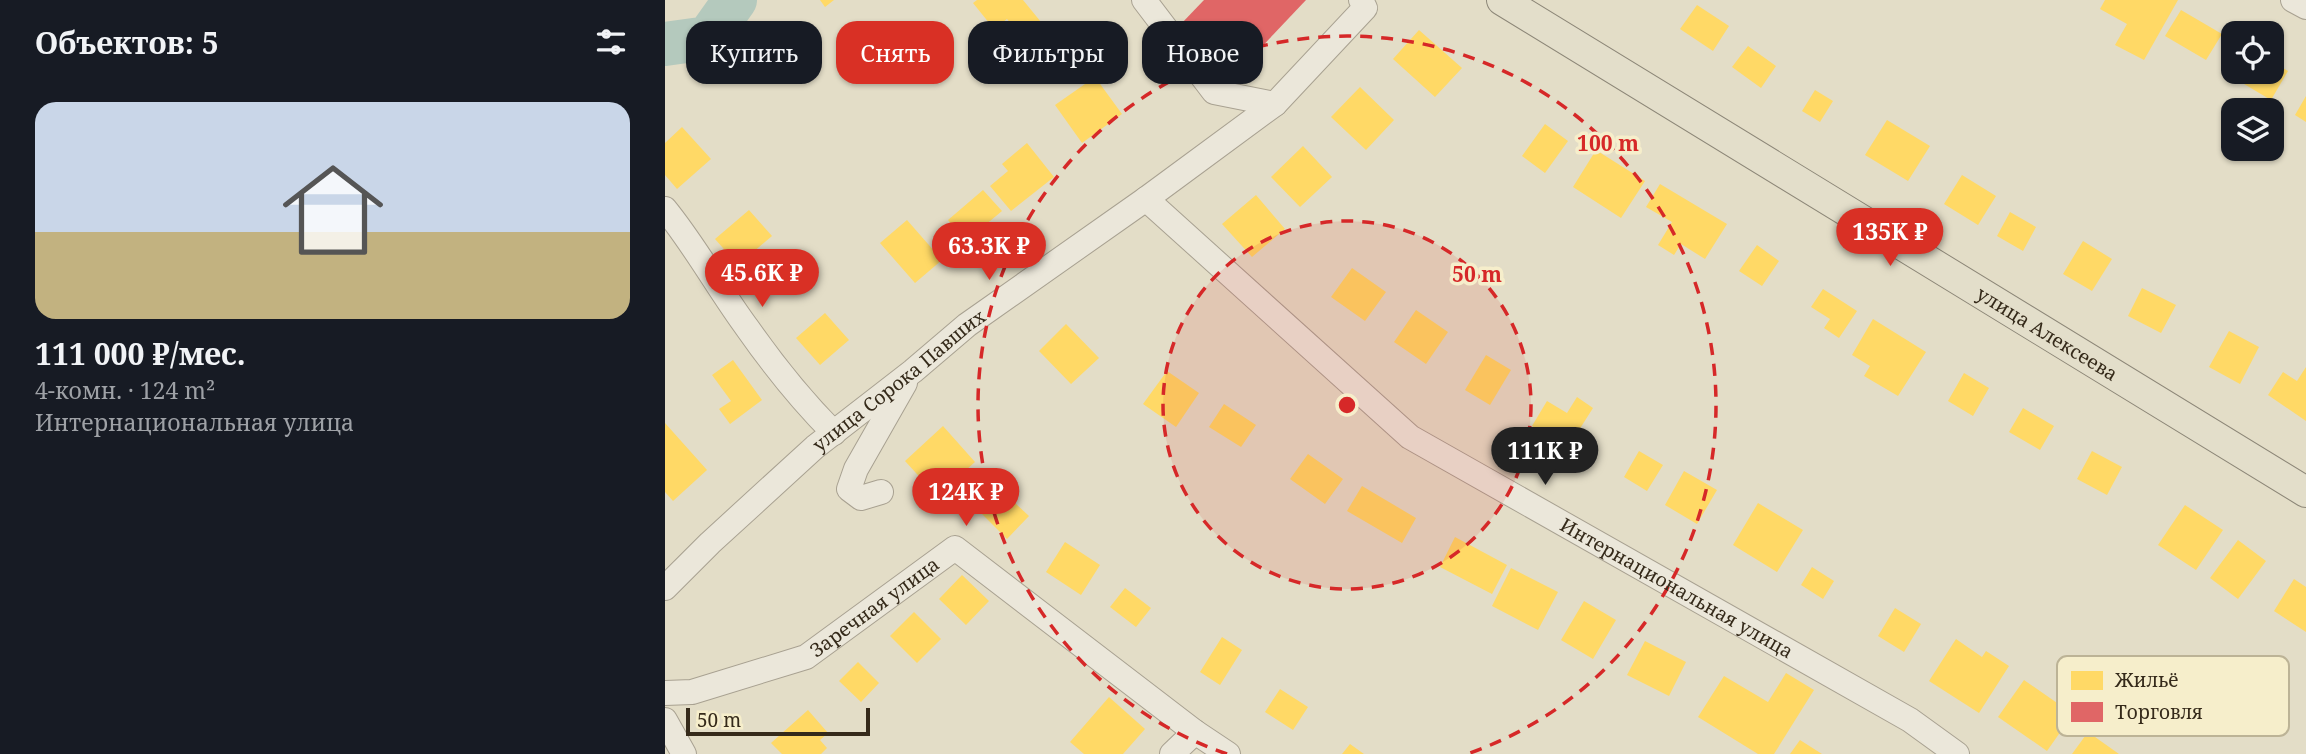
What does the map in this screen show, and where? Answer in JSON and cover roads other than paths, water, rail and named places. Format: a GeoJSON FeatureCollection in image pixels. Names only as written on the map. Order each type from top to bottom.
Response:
{"type":"FeatureCollection","features":[{"type":"Feature","properties":{"kind":"main road","name":"улица Алексеева"},"geometry":{"type":"LineString","coordinates":[[1502,0],[2306,492]]}},
{"type":"Feature","properties":{"kind":"street"},"geometry":{"type":"LineString","coordinates":[[1145,0],[1213,92],[1275,104]]}},
{"type":"Feature","properties":{"kind":"street","name":"улица Сорока Павших"},"geometry":{"type":"LineString","coordinates":[[665,588],[815,447],[913,371],[967,324],[1146,200],[1275,104],[1365,8],[1361,0]]}},
{"type":"Feature","properties":{"kind":"street"},"geometry":{"type":"LineString","coordinates":[[2293,0],[2306,6]]}},
{"type":"Feature","properties":{"kind":"street","name":"Интернациональная улица"},"geometry":{"type":"LineString","coordinates":[[1146,200],[1410,437],[1910,720],[1957,754]]}},
{"type":"Feature","properties":{"kind":"street"},"geometry":{"type":"LineString","coordinates":[[665,209],[688,238],[747,328],[805,403],[834,433]]}},
{"type":"Feature","properties":{"kind":"street"},"geometry":{"type":"LineString","coordinates":[[881,492],[862,498],[849,489],[856,469],[913,371]]}},
{"type":"Feature","properties":{"kind":"street","name":"Заречная улица"},"geometry":{"type":"LineString","coordinates":[[665,693],[692,692],[806,657],[955,548],[1195,732],[1228,754]]}},
{"type":"Feature","properties":{"kind":"street"},"geometry":{"type":"LineString","coordinates":[[665,720],[684,754]]}},
{"type":"Feature","properties":{"kind":"street"},"geometry":{"type":"LineString","coordinates":[[1172,754],[1195,732]]}},
{"type":"Feature","properties":{"kind":"waterway"},"geometry":{"type":"LineString","coordinates":[[665,44],[708,38],[735,0]]}}]}
